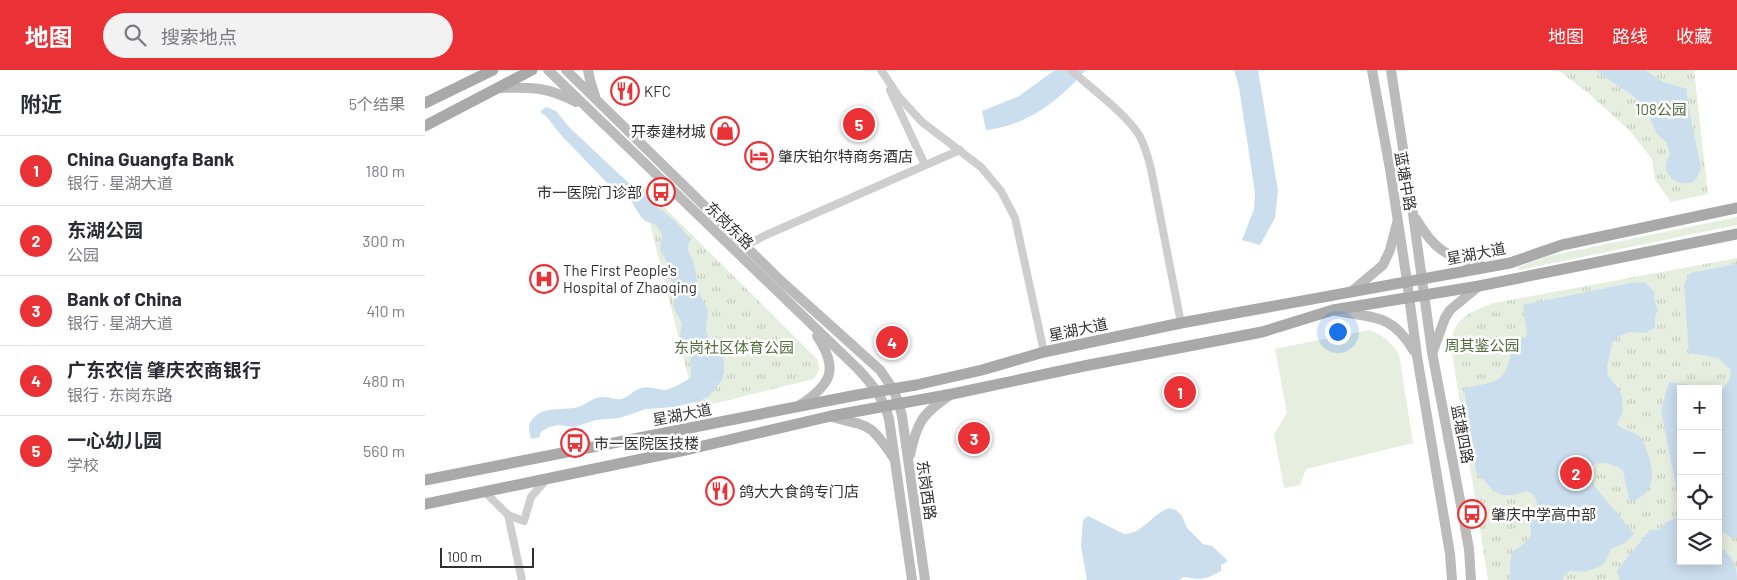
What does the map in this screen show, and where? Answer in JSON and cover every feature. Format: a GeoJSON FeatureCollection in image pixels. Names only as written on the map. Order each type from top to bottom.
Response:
{"type":"FeatureCollection","features":[{"type":"Feature","properties":{"kind":"main road"},"geometry":{"type":"LineString","coordinates":[[425,103],[480,74],[493,70]]}},
{"type":"Feature","properties":{"kind":"main road"},"geometry":{"type":"LineString","coordinates":[[425,126],[532,70]]}},
{"type":"Feature","properties":{"kind":"main road","name":"东岗东路"},"geometry":{"type":"LineString","coordinates":[[548,70],[741,249],[780,280],[880,370],[893,389],[899,404]]}},
{"type":"Feature","properties":{"kind":"main road","name":"东岗东路"},"geometry":{"type":"LineString","coordinates":[[566,70],[741,249],[805,318],[858,369],[886,406]]}},
{"type":"Feature","properties":{"kind":"main road"},"geometry":{"type":"LineString","coordinates":[[589,70],[589,80],[596,100]]}},
{"type":"Feature","properties":{"kind":"main road","name":"蓝塘中路"},"geometry":{"type":"LineString","coordinates":[[1372,70],[1409,296]]}},
{"type":"Feature","properties":{"kind":"main road","name":"蓝塘中路"},"geometry":{"type":"LineString","coordinates":[[1391,70],[1424,295]]}},
{"type":"Feature","properties":{"kind":"main road"},"geometry":{"type":"LineString","coordinates":[[566,88],[576,80]]}},
{"type":"Feature","properties":{"kind":"main road"},"geometry":{"type":"LineString","coordinates":[[500,88],[538,87],[565,96],[587,108]]}},
{"type":"Feature","properties":{"kind":"main road"},"geometry":{"type":"LineString","coordinates":[[445,93],[453,111]]}},
{"type":"Feature","properties":{"kind":"main road"},"geometry":{"type":"LineString","coordinates":[[1380,120],[1385,122],[1398,116]]}},
{"type":"Feature","properties":{"kind":"main road","name":"星湖大道"},"geometry":{"type":"LineString","coordinates":[[425,480],[893,389],[982,370],[1044,352],[1181,323],[1510,263],[1562,245],[1737,208]]}},
{"type":"Feature","properties":{"kind":"main road"},"geometry":{"type":"LineString","coordinates":[[1413,214],[1429,239],[1442,251],[1456,258],[1484,267]]}},
{"type":"Feature","properties":{"kind":"main road"},"geometry":{"type":"LineString","coordinates":[[1352,291],[1383,265],[1390,250],[1398,220]]}},
{"type":"Feature","properties":{"kind":"main road"},"geometry":{"type":"LineString","coordinates":[[425,504],[546,480],[831,416],[952,394],[1084,366],[1262,332],[1333,310],[1479,286],[1737,234]]}},
{"type":"Feature","properties":{"kind":"main road"},"geometry":{"type":"LineString","coordinates":[[1510,263],[1513,279]]}},
{"type":"Feature","properties":{"kind":"main road"},"geometry":{"type":"LineString","coordinates":[[1432,352],[1450,310],[1479,286]]}},
{"type":"Feature","properties":{"kind":"main road","name":"蓝塘四路"},"geometry":{"type":"LineString","coordinates":[[1424,295],[1432,352],[1461,500],[1469,549],[1471,580]]}},
{"type":"Feature","properties":{"kind":"main road"},"geometry":{"type":"LineString","coordinates":[[1409,296],[1417,356],[1450,554],[1452,580]]}},
{"type":"Feature","properties":{"kind":"main road"},"geometry":{"type":"LineString","coordinates":[[1333,310],[1385,320],[1400,331],[1417,356]]}},
{"type":"Feature","properties":{"kind":"main road"},"geometry":{"type":"LineString","coordinates":[[799,406],[822,387],[828,376],[831,364],[826,349],[805,318]]}},
{"type":"Feature","properties":{"kind":"main road"},"geometry":{"type":"LineString","coordinates":[[982,370],[981,380],[985,387]]}},
{"type":"Feature","properties":{"kind":"main road"},"geometry":{"type":"LineString","coordinates":[[908,460],[915,432],[922,418],[932,408],[952,394]]}},
{"type":"Feature","properties":{"kind":"main road","name":"东岗西路"},"geometry":{"type":"LineString","coordinates":[[899,404],[925,580]]}},
{"type":"Feature","properties":{"kind":"main road","name":"东岗西路"},"geometry":{"type":"LineString","coordinates":[[886,406],[896,462],[912,580]]}},
{"type":"Feature","properties":{"kind":"main road"},"geometry":{"type":"LineString","coordinates":[[831,416],[865,425],[871,429],[881,439],[896,462]]}},
{"type":"Feature","properties":{"kind":"main road"},"geometry":{"type":"LineString","coordinates":[[1442,504],[1444,494],[1452,490],[1461,500]]}},
{"type":"Feature","properties":{"kind":"street"},"geometry":{"type":"LineString","coordinates":[[881,70],[899,97],[922,122],[981,166],[1001,191],[1015,218],[1044,352]]}},
{"type":"Feature","properties":{"kind":"street"},"geometry":{"type":"LineString","coordinates":[[881,70],[925,165]]}},
{"type":"Feature","properties":{"kind":"street"},"geometry":{"type":"LineString","coordinates":[[1071,70],[1131,124],[1145,148],[1151,168],[1181,323]]}},
{"type":"Feature","properties":{"kind":"street"},"geometry":{"type":"LineString","coordinates":[[741,249],[960,150]]}},
{"type":"Feature","properties":{"kind":"street"},"geometry":{"type":"LineString","coordinates":[[486,493],[508,515],[524,521],[531,497],[546,480]]}},
{"type":"Feature","properties":{"kind":"street"},"geometry":{"type":"LineString","coordinates":[[508,515],[522,580]]}},
{"type":"Feature","properties":{"kind":"green space","name":"108公园"},"geometry":{"type":"Polygon","coordinates":[[[1558,70],[1694,70],[1708,194],[1671,202],[1655,180],[1652,159],[1629,130],[1587,92],[1558,70]]]}},
{"type":"Feature","properties":{"kind":"green space","name":"东岗社区体育公园"},"geometry":{"type":"Polygon","coordinates":[[[640,183],[818,360],[819,370],[814,379],[696,408],[640,183]]]}},
{"type":"Feature","properties":{"kind":"green space"},"geometry":{"type":"Polygon","coordinates":[[[1737,217],[1737,225],[1519,270],[1518,267],[1549,256],[1737,217]]]}},
{"type":"Feature","properties":{"kind":"green space","name":"周其鉴公园"},"geometry":{"type":"Polygon","coordinates":[[[1737,258],[1737,580],[1488,580],[1451,347],[1452,337],[1459,323],[1470,313],[1494,303],[1737,258]]]}},
{"type":"Feature","properties":{"kind":"green space"},"geometry":{"type":"Polygon","coordinates":[[[1369,330],[1387,340],[1399,355],[1413,443],[1306,469],[1300,485],[1284,488],[1274,435],[1287,413],[1275,349],[1369,330]]]}},
{"type":"Feature","properties":{"kind":"water"},"geometry":{"type":"Polygon","coordinates":[[[1055,70],[1086,70],[1065,92],[1042,110],[1016,123],[986,130],[982,111],[1019,96],[1055,70]]]}},
{"type":"Feature","properties":{"kind":"water"},"geometry":{"type":"Polygon","coordinates":[[[1234,70],[1258,70],[1278,191],[1275,218],[1260,245],[1242,240],[1254,209],[1255,193],[1239,87],[1234,70]]]}},
{"type":"Feature","properties":{"kind":"water"},"geometry":{"type":"Polygon","coordinates":[[[1595,70],[1645,70],[1663,82],[1687,89],[1687,99],[1701,168],[1693,182],[1679,182],[1668,174],[1666,164],[1670,154],[1666,142],[1657,134],[1648,114],[1636,98],[1595,70]]]}},
{"type":"Feature","properties":{"kind":"water"},"geometry":{"type":"Polygon","coordinates":[[[546,107],[556,111],[569,127],[628,182],[639,188],[651,203],[676,222],[689,237],[688,251],[694,263],[699,293],[708,310],[706,330],[708,337],[721,354],[724,362],[724,371],[722,380],[708,397],[698,401],[675,407],[646,409],[619,418],[596,420],[574,427],[557,425],[547,428],[540,433],[540,437],[531,439],[529,425],[541,412],[575,408],[599,397],[621,399],[641,388],[650,387],[667,390],[691,377],[690,355],[682,343],[680,335],[682,324],[673,306],[675,289],[671,281],[669,265],[660,249],[662,236],[660,231],[656,225],[645,221],[631,201],[610,186],[561,135],[546,116],[540,112],[546,107]]]}},
{"type":"Feature","properties":{"kind":"water"},"geometry":{"type":"Polygon","coordinates":[[[1737,264],[1737,538],[1732,538],[1722,531],[1722,389],[1730,379],[1731,370],[1718,358],[1689,353],[1684,285],[1690,273],[1737,264]]]}},
{"type":"Feature","properties":{"kind":"water"},"geometry":{"type":"Polygon","coordinates":[[[1645,282],[1655,293],[1654,299],[1658,310],[1655,317],[1655,328],[1645,333],[1630,332],[1617,337],[1612,343],[1607,367],[1608,376],[1618,388],[1622,397],[1623,411],[1617,424],[1621,428],[1634,433],[1643,441],[1648,454],[1652,475],[1650,487],[1641,497],[1634,501],[1629,499],[1623,471],[1617,466],[1605,463],[1594,464],[1587,471],[1596,488],[1634,534],[1625,543],[1611,549],[1606,560],[1599,567],[1584,572],[1570,571],[1563,577],[1563,580],[1510,580],[1512,552],[1524,544],[1530,537],[1529,514],[1537,506],[1537,501],[1528,491],[1513,495],[1502,495],[1494,491],[1476,472],[1464,388],[1494,381],[1504,373],[1514,344],[1527,336],[1523,305],[1631,283],[1645,282]]]}},
{"type":"Feature","properties":{"kind":"water"},"geometry":{"type":"Polygon","coordinates":[[[1669,382],[1692,385],[1677,385],[1677,488],[1661,410],[1669,382]]]}},
{"type":"Feature","properties":{"kind":"water"},"geometry":{"type":"Polygon","coordinates":[[[1170,508],[1176,510],[1182,516],[1187,528],[1203,544],[1212,546],[1228,561],[1221,565],[1221,571],[1207,578],[1199,579],[1183,577],[1179,580],[1087,580],[1081,546],[1083,520],[1088,516],[1124,534],[1137,531],[1158,514],[1170,508]]]}},
{"type":"Feature","properties":{"kind":"water"},"geometry":{"type":"Polygon","coordinates":[[[1677,519],[1677,565],[1722,565],[1722,550],[1733,561],[1737,580],[1620,580],[1617,572],[1619,568],[1650,530],[1660,530],[1666,522],[1677,519]]]}},
{"type":"Feature","properties":{"kind":"place","name":"KFC"},"geometry":{"type":"Point","coordinates":[625,91]}},
{"type":"Feature","properties":{"kind":"place","name":"一心幼儿园"},"geometry":{"type":"Point","coordinates":[859,124]}},
{"type":"Feature","properties":{"kind":"place","name":"开泰建材城"},"geometry":{"type":"Point","coordinates":[725,131]}},
{"type":"Feature","properties":{"kind":"place","name":"肇庆铂尔特商务酒店"},"geometry":{"type":"Point","coordinates":[759,156]}},
{"type":"Feature","properties":{"kind":"place","name":"市一医院门诊部"},"geometry":{"type":"Point","coordinates":[661,192]}},
{"type":"Feature","properties":{"kind":"place","name":"The First People's Hospital of Zhaoqing"},"geometry":{"type":"Point","coordinates":[544,279]}},
{"type":"Feature","properties":{"kind":"place","name":"广东农信 肇庆农商银行"},"geometry":{"type":"Point","coordinates":[892,342]}},
{"type":"Feature","properties":{"kind":"place","name":"China Guangfa Bank"},"geometry":{"type":"Point","coordinates":[1180,392]}},
{"type":"Feature","properties":{"kind":"place","name":"Bank of China"},"geometry":{"type":"Point","coordinates":[974,438]}},
{"type":"Feature","properties":{"kind":"place","name":"市一医院医技楼"},"geometry":{"type":"Point","coordinates":[575,443]}},
{"type":"Feature","properties":{"kind":"place","name":"东湖公园"},"geometry":{"type":"Point","coordinates":[1576,473]}},
{"type":"Feature","properties":{"kind":"place","name":"鸽大大食鸽专门店"},"geometry":{"type":"Point","coordinates":[720,491]}},
{"type":"Feature","properties":{"kind":"place","name":"肇庆中学高中部"},"geometry":{"type":"Point","coordinates":[1472,514]}}]}
